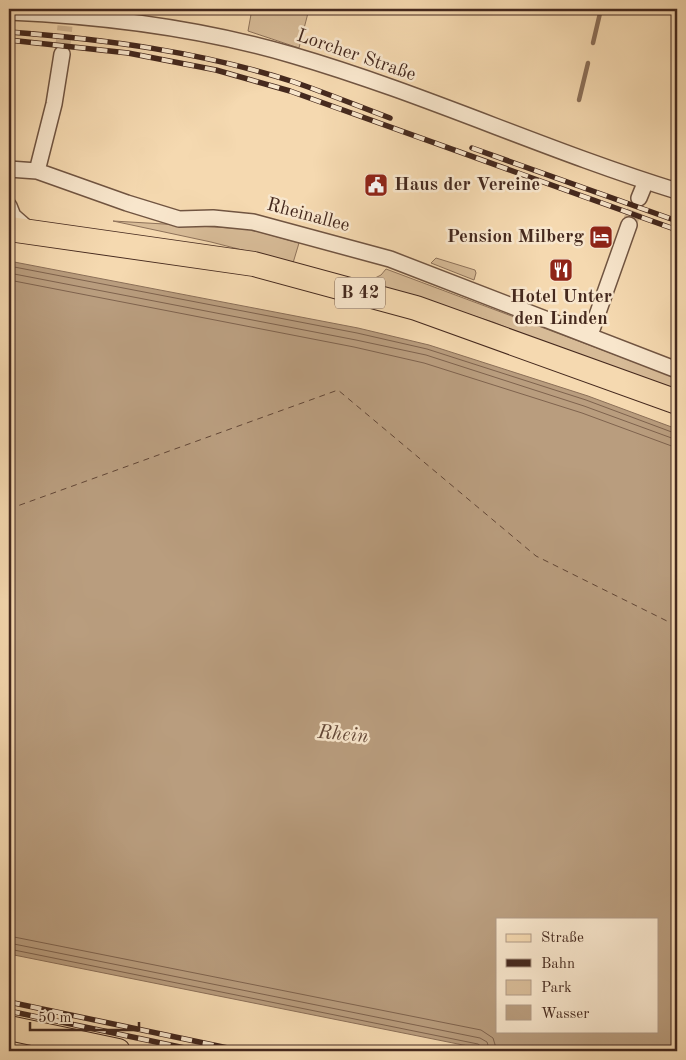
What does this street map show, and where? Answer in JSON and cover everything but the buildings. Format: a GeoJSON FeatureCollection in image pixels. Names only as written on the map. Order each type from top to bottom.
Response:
{"type":"FeatureCollection","features":[{"type":"Feature","properties":{"kind":"main road","name":"B 42"},"geometry":{"type":"LineString","coordinates":[[20,230],[254,264],[416,308],[677,402]]}},
{"type":"Feature","properties":{"kind":"main road"},"geometry":{"type":"LineString","coordinates":[[9,1028],[118,1051]]}},
{"type":"Feature","properties":{"kind":"street","name":"Lorcher Straße"},"geometry":{"type":"LineString","coordinates":[[9,12],[65,20],[211,34],[292,55],[461,112],[677,191]]}},
{"type":"Feature","properties":{"kind":"street"},"geometry":{"type":"LineString","coordinates":[[37,171],[54,104],[62,54]]}},
{"type":"Feature","properties":{"kind":"street","name":"Rheinallee"},"geometry":{"type":"LineString","coordinates":[[10,173],[37,171],[127,203],[179,218],[214,218],[253,222],[380,256],[677,370]]}},
{"type":"Feature","properties":{"kind":"street"},"geometry":{"type":"LineString","coordinates":[[640,198],[646,181]]}},
{"type":"Feature","properties":{"kind":"street"},"geometry":{"type":"LineString","coordinates":[[9,206],[20,230]]}},
{"type":"Feature","properties":{"kind":"street"},"geometry":{"type":"LineString","coordinates":[[590,335],[629,224]]}},
{"type":"Feature","properties":{"kind":"green space"},"geometry":{"type":"Polygon","coordinates":[[[252,9],[309,9],[299,48],[248,31],[252,9]]]}},
{"type":"Feature","properties":{"kind":"green space"},"geometry":{"type":"Polygon","coordinates":[[[113,221],[249,229],[299,243],[293,263],[211,242],[113,221]]]}},
{"type":"Feature","properties":{"kind":"green space"},"geometry":{"type":"Polygon","coordinates":[[[436,258],[475,270],[474,280],[431,263],[436,258]]]}},
{"type":"Feature","properties":{"kind":"green space"},"geometry":{"type":"Polygon","coordinates":[[[386,269],[677,378],[677,389],[593,362],[493,322],[367,282],[381,275],[386,269]]]}},
{"type":"Feature","properties":{"kind":"water","name":"Rhein"},"geometry":{"type":"Polygon","coordinates":[[[9,261],[358,328],[429,345],[588,396],[677,429],[677,1051],[493,1051],[9,954],[9,261]]]}},
{"type":"Feature","properties":{"kind":"waterway"},"geometry":{"type":"LineString","coordinates":[[593,43],[601,9]]}},
{"type":"Feature","properties":{"kind":"waterway"},"geometry":{"type":"LineString","coordinates":[[579,100],[588,63]]}},
{"type":"Feature","properties":{"kind":"ferry route"},"geometry":{"type":"LineString","coordinates":[[9,509],[338,390],[536,556],[677,626]]}},
{"type":"Feature","properties":{"kind":"tunnel"},"geometry":{"type":"LineString","coordinates":[[62,54],[65,26]]}},
{"type":"Feature","properties":{"kind":"tunnel"},"geometry":{"type":"LineString","coordinates":[[629,225],[639,198]]}},
{"type":"Feature","properties":{"kind":"railway"},"geometry":{"type":"LineString","coordinates":[[9,32],[153,48],[224,63],[294,82],[390,118]]}},
{"type":"Feature","properties":{"kind":"railway"},"geometry":{"type":"LineString","coordinates":[[9,40],[128,53],[216,70],[290,91],[677,230]]}},
{"type":"Feature","properties":{"kind":"railway"},"geometry":{"type":"LineString","coordinates":[[472,148],[677,221]]}},
{"type":"Feature","properties":{"kind":"railway"},"geometry":{"type":"LineString","coordinates":[[9,1002],[242,1051]]}},
{"type":"Feature","properties":{"kind":"railway"},"geometry":{"type":"LineString","coordinates":[[9,1011],[199,1051]]}},
{"type":"Feature","properties":{"kind":"place","name":"Haus der Vereine"},"geometry":{"type":"Point","coordinates":[376,185]}},
{"type":"Feature","properties":{"kind":"place","name":"Pension Milberg"},"geometry":{"type":"Point","coordinates":[601,237]}},
{"type":"Feature","properties":{"kind":"place","name":"Hotel Unter den Linden"},"geometry":{"type":"Point","coordinates":[561,270]}}]}
